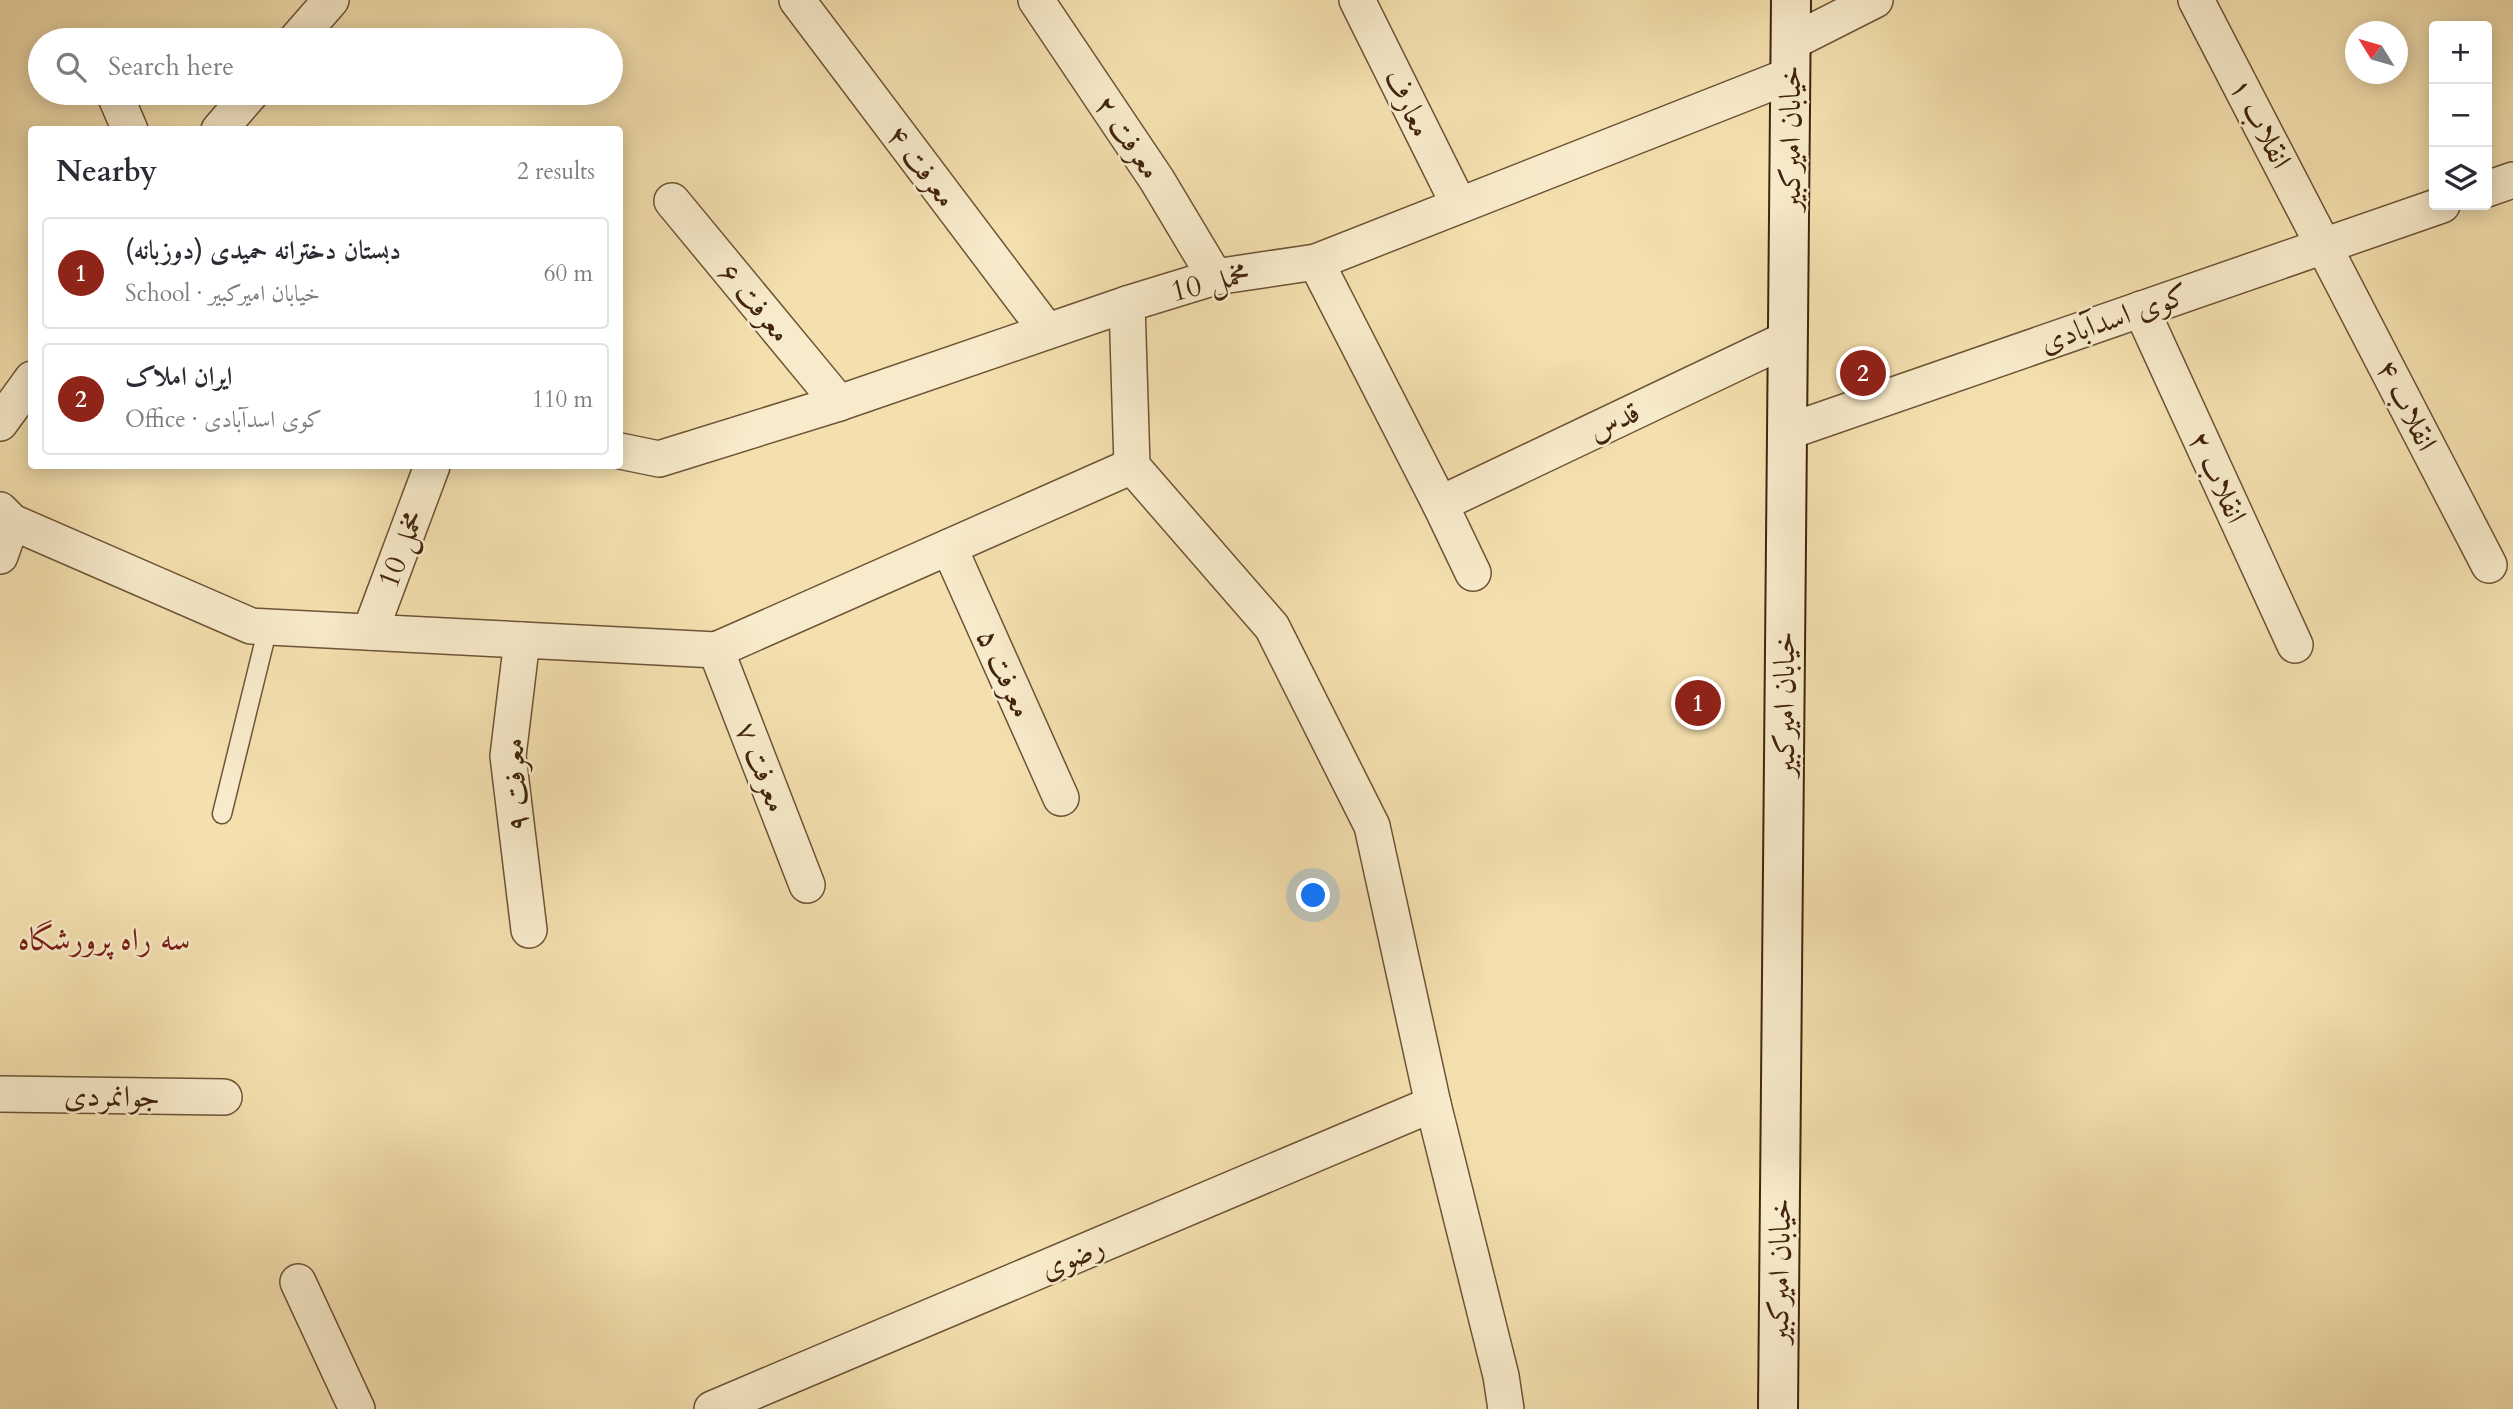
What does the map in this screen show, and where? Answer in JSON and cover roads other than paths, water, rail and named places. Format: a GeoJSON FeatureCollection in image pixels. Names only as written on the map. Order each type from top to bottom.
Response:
{"type":"FeatureCollection","features":[{"type":"Feature","properties":{"kind":"main road","name":"خیابان امیرکبیر"},"geometry":{"type":"LineString","coordinates":[[1778,1409],[1791,0]]}},
{"type":"Feature","properties":{"kind":"street"},"geometry":{"type":"LineString","coordinates":[[306,28],[331,0]]}},
{"type":"Feature","properties":{"kind":"street","name":"معرفت ۴"},"geometry":{"type":"LineString","coordinates":[[797,0],[1047,331]]}},
{"type":"Feature","properties":{"kind":"street","name":"معرفت ۲"},"geometry":{"type":"LineString","coordinates":[[1036,0],[1157,180],[1215,277]]}},
{"type":"Feature","properties":{"kind":"street","name":"معارف"},"geometry":{"type":"LineString","coordinates":[[1357,0],[1459,205]]}},
{"type":"Feature","properties":{"kind":"street","name":"مخمل 10"},"geometry":{"type":"LineString","coordinates":[[623,452],[659,459],[1215,277],[1316,262],[1459,205],[1791,59],[1875,0]]}},
{"type":"Feature","properties":{"kind":"street","name":"انقلاب ۱"},"geometry":{"type":"LineString","coordinates":[[2196,0],[2325,245]]}},
{"type":"Feature","properties":{"kind":"street"},"geometry":{"type":"LineString","coordinates":[[119,105],[128,126]]}},
{"type":"Feature","properties":{"kind":"street"},"geometry":{"type":"LineString","coordinates":[[230,126],[243,105]]}},
{"type":"Feature","properties":{"kind":"street"},"geometry":{"type":"LineString","coordinates":[[2492,187],[2513,180]]}},
{"type":"Feature","properties":{"kind":"street","name":"معرفت ۶"},"geometry":{"type":"LineString","coordinates":[[671,201],[839,402]]}},
{"type":"Feature","properties":{"kind":"street","name":"کوی اسدآبادی"},"geometry":{"type":"LineString","coordinates":[[1787,432],[2429,209]]}},
{"type":"Feature","properties":{"kind":"street","name":"انقلاب ۴"},"geometry":{"type":"LineString","coordinates":[[2325,245],[2489,565]]}},
{"type":"Feature","properties":{"kind":"street"},"geometry":{"type":"LineString","coordinates":[[1316,262],[1473,573]]}},
{"type":"Feature","properties":{"kind":"street"},"geometry":{"type":"LineString","coordinates":[[1127,304],[1132,466],[1272,627],[1372,826],[1433,1104],[1501,1376],[1506,1409]]}},
{"type":"Feature","properties":{"kind":"street","name":"انقلاب ۲"},"geometry":{"type":"LineString","coordinates":[[2141,309],[2295,645]]}},
{"type":"Feature","properties":{"kind":"street","name":"قدس"},"geometry":{"type":"LineString","coordinates":[[1440,504],[1787,339]]}},
{"type":"Feature","properties":{"kind":"street"},"geometry":{"type":"LineString","coordinates":[[0,423],[28,384]]}},
{"type":"Feature","properties":{"kind":"street"},"geometry":{"type":"LineString","coordinates":[[0,556],[6,516],[251,626],[716,650],[1132,466]]}},
{"type":"Feature","properties":{"kind":"street","name":"مخمل 10"},"geometry":{"type":"LineString","coordinates":[[370,632],[431,469]]}},
{"type":"Feature","properties":{"kind":"street","name":"معرفت ۵"},"geometry":{"type":"LineString","coordinates":[[949,547],[1061,798]]}},
{"type":"Feature","properties":{"kind":"street","name":"معرفت ۹"},"geometry":{"type":"LineString","coordinates":[[522,640],[508,756],[529,930]]}},
{"type":"Feature","properties":{"kind":"street","name":"معرفت ۷"},"geometry":{"type":"LineString","coordinates":[[716,650],[807,884]]}},
{"type":"Feature","properties":{"kind":"street","name":"جوانمردی"},"geometry":{"type":"LineString","coordinates":[[0,1094],[224,1097]]}},
{"type":"Feature","properties":{"kind":"street","name":"رضوی"},"geometry":{"type":"LineString","coordinates":[[712,1409],[1433,1104]]}},
{"type":"Feature","properties":{"kind":"street"},"geometry":{"type":"LineString","coordinates":[[298,1282],[357,1409]]}},
{"type":"Feature","properties":{"kind":"lane"},"geometry":{"type":"LineString","coordinates":[[222,814],[268,627]]}},
{"type":"Feature","properties":{"kind":"place","name":"ایران املاک"},"geometry":{"type":"Point","coordinates":[1863,373]}},
{"type":"Feature","properties":{"kind":"place","name":"دبستان دخترانه حمیدی (دوزبانه)"},"geometry":{"type":"Point","coordinates":[1698,703]}},
{"type":"Feature","properties":{"kind":"district","name":"سه راه پرورشگاه"},"geometry":{"type":"Point","coordinates":[104,939]}}]}
